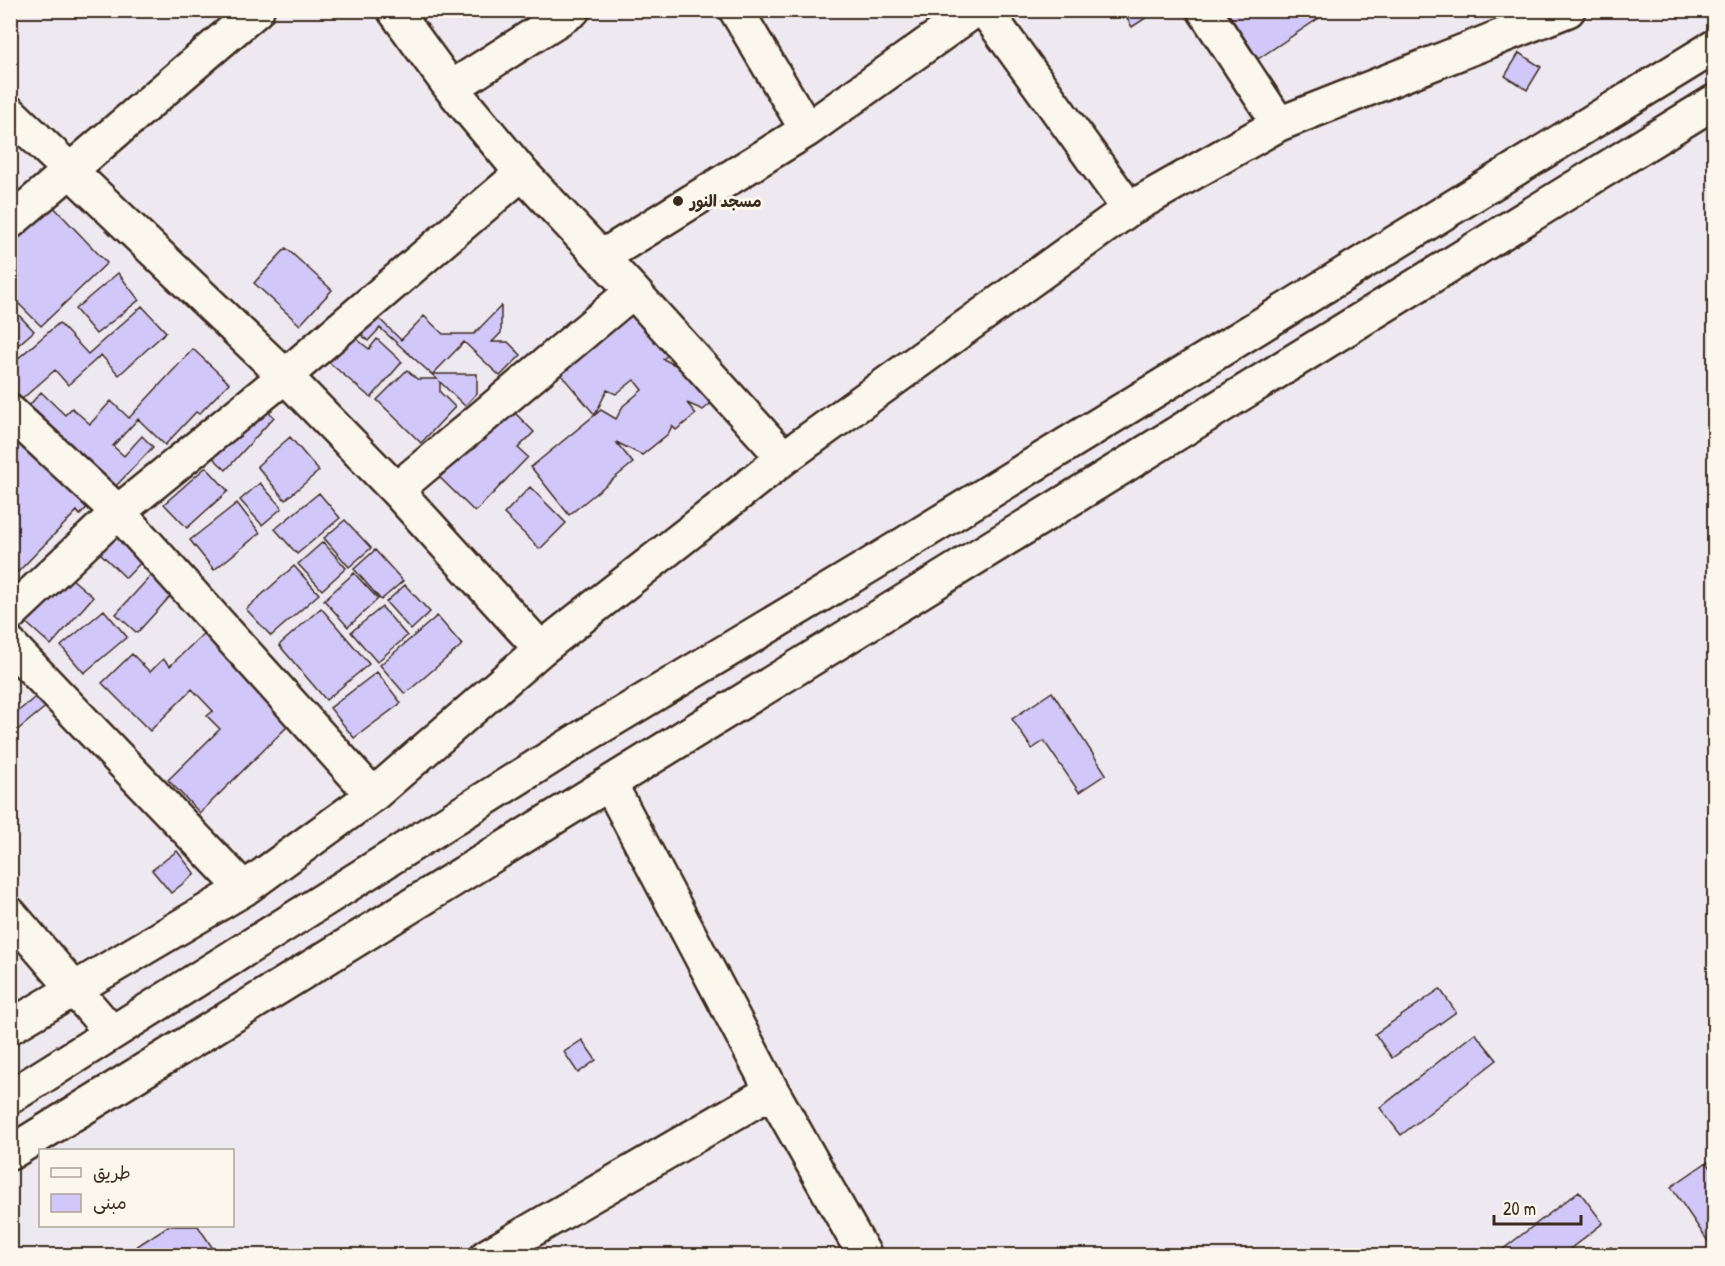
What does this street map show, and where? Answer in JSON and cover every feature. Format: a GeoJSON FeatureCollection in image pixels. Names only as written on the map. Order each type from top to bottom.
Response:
{"type":"FeatureCollection","features":[{"type":"Feature","properties":{"kind":"main road"},"geometry":{"type":"LineString","coordinates":[[10,222],[258,10]]}},
{"type":"Feature","properties":{"kind":"main road"},"geometry":{"type":"LineString","coordinates":[[394,10],[451,88],[522,173],[602,257],[784,458]]}},
{"type":"Feature","properties":{"kind":"main road"},"geometry":{"type":"LineString","coordinates":[[451,88],[573,10]]}},
{"type":"Feature","properties":{"kind":"main road"},"geometry":{"type":"LineString","coordinates":[[736,10],[807,130]]}},
{"type":"Feature","properties":{"kind":"main road"},"geometry":{"type":"LineString","coordinates":[[602,257],[807,130],[975,10]]}},
{"type":"Feature","properties":{"kind":"main road"},"geometry":{"type":"LineString","coordinates":[[985,10],[1129,209]]}},
{"type":"Feature","properties":{"kind":"main road"},"geometry":{"type":"LineString","coordinates":[[1204,10],[1279,124]]}},
{"type":"Feature","properties":{"kind":"main road"},"geometry":{"type":"LineString","coordinates":[[10,1027],[244,889],[373,795],[541,649],[784,458],[1129,209],[1279,124],[1568,10]]}},
{"type":"Feature","properties":{"kind":"main road"},"geometry":{"type":"LineString","coordinates":[[10,1096],[580,739],[872,564],[1714,48]]}},
{"type":"Feature","properties":{"kind":"main road"},"geometry":{"type":"LineString","coordinates":[[10,1152],[1714,102]]}},
{"type":"Feature","properties":{"kind":"main road"},"geometry":{"type":"LineString","coordinates":[[10,113],[285,376],[396,490],[541,649]]}},
{"type":"Feature","properties":{"kind":"main road"},"geometry":{"type":"LineString","coordinates":[[13,606],[118,512],[285,376],[522,173]]}},
{"type":"Feature","properties":{"kind":"main road"},"geometry":{"type":"LineString","coordinates":[[396,490],[633,291]]}},
{"type":"Feature","properties":{"kind":"main road"},"geometry":{"type":"LineString","coordinates":[[10,412],[118,512],[373,795]]}},
{"type":"Feature","properties":{"kind":"main road"},"geometry":{"type":"LineString","coordinates":[[10,645],[244,889]]}},
{"type":"Feature","properties":{"kind":"main road"},"geometry":{"type":"LineString","coordinates":[[610,784],[772,1091],[865,1256]]}},
{"type":"Feature","properties":{"kind":"main road"},"geometry":{"type":"LineString","coordinates":[[10,914],[111,1032]]}},
{"type":"Feature","properties":{"kind":"main road"},"geometry":{"type":"LineString","coordinates":[[487,1256],[772,1091]]}},
{"type":"Feature","properties":{"kind":"building"},"geometry":{"type":"Polygon","coordinates":[[[1122,10],[1158,10],[1132,27],[1122,10]]]}},
{"type":"Feature","properties":{"kind":"building"},"geometry":{"type":"Polygon","coordinates":[[[1226,10],[1331,10],[1258,59],[1226,10]]]}},
{"type":"Feature","properties":{"kind":"building"},"geometry":{"type":"Polygon","coordinates":[[[1519,53],[1541,67],[1527,90],[1505,76],[1519,53]]]}},
{"type":"Feature","properties":{"kind":"building"},"geometry":{"type":"Polygon","coordinates":[[[10,168],[18,174],[10,182],[10,168]]]}},
{"type":"Feature","properties":{"kind":"building"},"geometry":{"type":"Polygon","coordinates":[[[48,201],[107,263],[41,326],[10,295],[10,237],[48,201]]]}},
{"type":"Feature","properties":{"kind":"building"},"geometry":{"type":"Polygon","coordinates":[[[286,248],[332,290],[300,325],[254,283],[286,248]]]}},
{"type":"Feature","properties":{"kind":"building"},"geometry":{"type":"Polygon","coordinates":[[[118,273],[139,300],[96,334],[75,309],[118,273]]]}},
{"type":"Feature","properties":{"kind":"building"},"geometry":{"type":"Polygon","coordinates":[[[635,303],[674,350],[663,359],[727,390],[703,410],[687,403],[696,414],[676,430],[672,426],[668,434],[642,455],[616,442],[633,463],[569,515],[531,467],[595,415],[551,363],[635,303]],[[634,380],[616,394],[607,390],[595,415],[601,410],[616,419],[623,406],[642,390],[634,380]]]}},
{"type":"Feature","properties":{"kind":"building"},"geometry":{"type":"Polygon","coordinates":[[[10,306],[34,331],[10,352],[10,306]]]}},
{"type":"Feature","properties":{"kind":"building"},"geometry":{"type":"Polygon","coordinates":[[[142,306],[166,332],[119,375],[101,355],[68,385],[55,370],[22,399],[10,386],[10,357],[16,360],[59,323],[88,354],[142,306]]]}},
{"type":"Feature","properties":{"kind":"building"},"geometry":{"type":"Polygon","coordinates":[[[501,306],[501,333],[492,342],[508,342],[521,355],[500,376],[464,342],[433,374],[477,374],[477,393],[465,406],[440,382],[440,392],[455,407],[421,443],[377,400],[407,370],[417,379],[437,379],[380,328],[368,341],[354,328],[367,307],[401,340],[424,316],[443,334],[474,334],[501,306]]]}},
{"type":"Feature","properties":{"kind":"building"},"geometry":{"type":"Polygon","coordinates":[[[348,332],[369,349],[377,339],[402,362],[371,398],[325,359],[348,332]]]}},
{"type":"Feature","properties":{"kind":"building"},"geometry":{"type":"Polygon","coordinates":[[[193,349],[229,383],[199,414],[196,412],[165,445],[138,419],[113,446],[124,456],[142,436],[153,447],[114,488],[28,407],[41,392],[65,415],[72,408],[90,424],[111,401],[129,418],[193,349]]]}},
{"type":"Feature","properties":{"kind":"building"},"geometry":{"type":"Polygon","coordinates":[[[261,404],[274,417],[226,470],[212,457],[261,404]]]}},
{"type":"Feature","properties":{"kind":"building"},"geometry":{"type":"Polygon","coordinates":[[[510,408],[534,432],[518,448],[528,457],[475,512],[426,464],[510,408]]]}},
{"type":"Feature","properties":{"kind":"building"},"geometry":{"type":"Polygon","coordinates":[[[10,429],[89,505],[80,515],[77,511],[18,572],[10,565],[10,429]]]}},
{"type":"Feature","properties":{"kind":"building"},"geometry":{"type":"Polygon","coordinates":[[[290,437],[319,471],[285,500],[257,466],[290,437]]]}},
{"type":"Feature","properties":{"kind":"building"},"geometry":{"type":"Polygon","coordinates":[[[206,467],[228,491],[187,528],[164,504],[206,467]]]}},
{"type":"Feature","properties":{"kind":"building"},"geometry":{"type":"Polygon","coordinates":[[[260,483],[282,508],[262,525],[240,500],[260,483]]]}},
{"type":"Feature","properties":{"kind":"building"},"geometry":{"type":"Polygon","coordinates":[[[530,487],[566,523],[540,549],[504,514],[530,487]]]}},
{"type":"Feature","properties":{"kind":"building"},"geometry":{"type":"Polygon","coordinates":[[[319,493],[340,518],[297,554],[275,529],[319,493]]]}},
{"type":"Feature","properties":{"kind":"building"},"geometry":{"type":"Polygon","coordinates":[[[237,503],[260,533],[214,570],[190,540],[237,503]]]}},
{"type":"Feature","properties":{"kind":"building"},"geometry":{"type":"Polygon","coordinates":[[[345,520],[371,548],[349,567],[324,538],[345,520]]]}},
{"type":"Feature","properties":{"kind":"building"},"geometry":{"type":"Polygon","coordinates":[[[125,527],[151,552],[126,578],[100,553],[125,527]]]}},
{"type":"Feature","properties":{"kind":"building"},"geometry":{"type":"Polygon","coordinates":[[[323,542],[346,568],[322,590],[298,564],[323,542]]]}},
{"type":"Feature","properties":{"kind":"building"},"geometry":{"type":"Polygon","coordinates":[[[375,550],[403,581],[381,600],[354,569],[375,550]]]}},
{"type":"Feature","properties":{"kind":"building"},"geometry":{"type":"Polygon","coordinates":[[[294,566],[319,594],[271,636],[246,609],[294,566]]]}},
{"type":"Feature","properties":{"kind":"building"},"geometry":{"type":"Polygon","coordinates":[[[155,571],[175,591],[137,633],[116,614],[155,571]]]}},
{"type":"Feature","properties":{"kind":"building"},"geometry":{"type":"Polygon","coordinates":[[[64,572],[93,597],[51,645],[22,619],[64,572]]]}},
{"type":"Feature","properties":{"kind":"building"},"geometry":{"type":"Polygon","coordinates":[[[354,573],[378,599],[348,627],[324,600],[354,573]]]}},
{"type":"Feature","properties":{"kind":"building"},"geometry":{"type":"Polygon","coordinates":[[[405,585],[430,612],[411,630],[386,602],[405,585]]]}},
{"type":"Feature","properties":{"kind":"building"},"geometry":{"type":"Polygon","coordinates":[[[382,607],[407,636],[377,662],[351,632],[382,607]]]}},
{"type":"Feature","properties":{"kind":"building"},"geometry":{"type":"Polygon","coordinates":[[[321,608],[369,664],[326,700],[279,645],[321,608]]]}},
{"type":"Feature","properties":{"kind":"building"},"geometry":{"type":"Polygon","coordinates":[[[104,610],[127,637],[84,673],[61,646],[104,610]]]}},
{"type":"Feature","properties":{"kind":"building"},"geometry":{"type":"Polygon","coordinates":[[[437,616],[462,645],[405,694],[380,665],[437,616]]]}},
{"type":"Feature","properties":{"kind":"building"},"geometry":{"type":"Polygon","coordinates":[[[208,629],[296,718],[200,813],[168,780],[220,729],[207,716],[213,711],[192,689],[150,731],[102,683],[132,654],[150,672],[163,659],[170,666],[208,629]]]}},
{"type":"Feature","properties":{"kind":"building"},"geometry":{"type":"Polygon","coordinates":[[[377,672],[401,703],[354,738],[330,708],[377,672]]]}},
{"type":"Feature","properties":{"kind":"building"},"geometry":{"type":"Polygon","coordinates":[[[45,689],[54,700],[15,732],[10,727],[10,718],[45,689]]]}},
{"type":"Feature","properties":{"kind":"building"},"geometry":{"type":"Polygon","coordinates":[[[1052,692],[1106,774],[1079,792],[1044,741],[1032,749],[1012,719],[1052,692]]]}},
{"type":"Feature","properties":{"kind":"building"},"geometry":{"type":"Polygon","coordinates":[[[177,851],[195,874],[171,893],[152,870],[177,851]]]}},
{"type":"Feature","properties":{"kind":"building"},"geometry":{"type":"Polygon","coordinates":[[[1440,989],[1456,1012],[1392,1058],[1375,1034],[1440,989]]]}},
{"type":"Feature","properties":{"kind":"building"},"geometry":{"type":"Polygon","coordinates":[[[1475,1033],[1497,1060],[1401,1135],[1380,1108],[1475,1033]]]}},
{"type":"Feature","properties":{"kind":"building"},"geometry":{"type":"Polygon","coordinates":[[[582,1040],[596,1060],[578,1073],[564,1052],[582,1040]]]}},
{"type":"Feature","properties":{"kind":"building"},"geometry":{"type":"Polygon","coordinates":[[[1707,1162],[1714,1173],[1714,1250],[1671,1187],[1707,1162]]]}},
{"type":"Feature","properties":{"kind":"building"},"geometry":{"type":"Polygon","coordinates":[[[1579,1191],[1603,1223],[1561,1256],[1494,1256],[1579,1191]]]}},
{"type":"Feature","properties":{"kind":"building"},"geometry":{"type":"Polygon","coordinates":[[[166,1227],[199,1227],[218,1256],[122,1256],[166,1227]]]}},
{"type":"Feature","properties":{"kind":"building"},"geometry":{"type":"Polygon","coordinates":[[[1611,1247],[1616,1256],[1600,1256],[1611,1247]]]}},
{"type":"Feature","properties":{"kind":"place","name":"مسجد النور"},"geometry":{"type":"Point","coordinates":[678,201]}}]}
